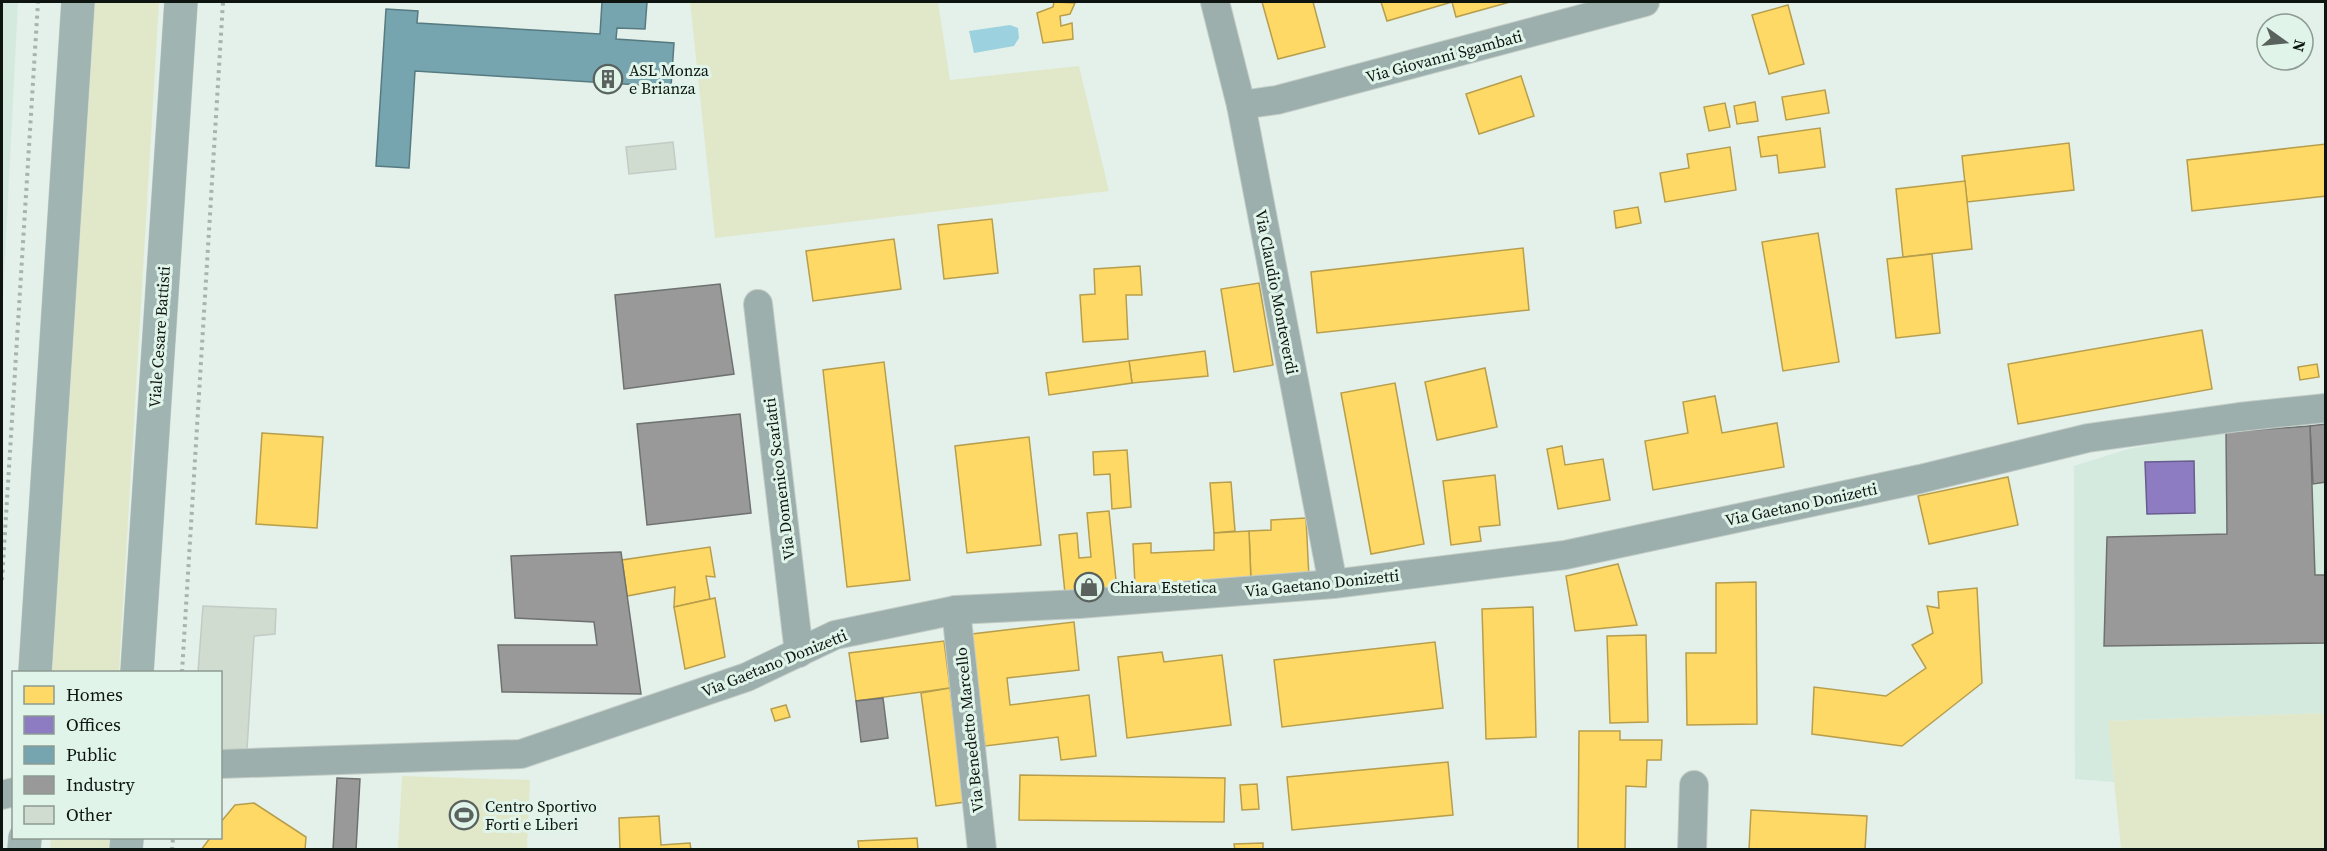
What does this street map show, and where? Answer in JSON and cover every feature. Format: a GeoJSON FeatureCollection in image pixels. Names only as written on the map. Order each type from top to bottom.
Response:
{"type":"FeatureCollection","features":[{"type":"Feature","properties":{"kind":"main road"},"geometry":{"type":"LineString","coordinates":[[35,671],[78,2]]}},
{"type":"Feature","properties":{"kind":"main road","name":"Viale Cesare Battisti"},"geometry":{"type":"LineString","coordinates":[[137,671],[181,2]]}},
{"type":"Feature","properties":{"kind":"street","name":"Via Claudio Monteverdi"},"geometry":{"type":"LineString","coordinates":[[1215,2],[1241,105],[1333,584]]}},
{"type":"Feature","properties":{"kind":"street","name":"Via Giovanni Sgambati"},"geometry":{"type":"LineString","coordinates":[[1241,105],[1277,100],[1645,2]]}},
{"type":"Feature","properties":{"kind":"street","name":"Via Domenico Scarlatti"},"geometry":{"type":"LineString","coordinates":[[758,304],[799,653]]}},
{"type":"Feature","properties":{"kind":"street","name":"Via Gaetano Donizetti"},"geometry":{"type":"LineString","coordinates":[[222,764],[521,754],[747,677],[835,635],[956,610],[1079,604],[1333,584],[1565,555],[1920,479],[2088,438],[2239,417],[2325,408]]}},
{"type":"Feature","properties":{"kind":"street","name":"Via Benedetto Marcello"},"geometry":{"type":"LineString","coordinates":[[956,610],[982,849]]}},
{"type":"Feature","properties":{"kind":"street"},"geometry":{"type":"LineString","coordinates":[[1692,849],[1694,785]]}},
{"type":"Feature","properties":{"kind":"path"},"geometry":{"type":"LineString","coordinates":[[2,580],[38,2]]}},
{"type":"Feature","properties":{"kind":"path"},"geometry":{"type":"LineString","coordinates":[[182,671],[223,2]]}},
{"type":"Feature","properties":{"kind":"shaded area"},"geometry":{"type":"Polygon","coordinates":[[[2,2],[18,2],[2,317],[2,2]]]}},
{"type":"Feature","properties":{"kind":"shaded area"},"geometry":{"type":"Polygon","coordinates":[[[95,2],[159,2],[119,671],[52,671],[95,2]]]}},
{"type":"Feature","properties":{"kind":"shaded area"},"geometry":{"type":"Polygon","coordinates":[[[690,2],[938,2],[950,80],[1079,66],[1109,191],[715,238],[690,2]]]}},
{"type":"Feature","properties":{"kind":"shaded area"},"geometry":{"type":"Polygon","coordinates":[[[2325,424],[2325,713],[2109,721],[2114,782],[2075,779],[2074,466],[2128,449],[2226,432],[2325,424]]]}},
{"type":"Feature","properties":{"kind":"shaded area"},"geometry":{"type":"Polygon","coordinates":[[[2325,713],[2325,849],[2121,849],[2108,721],[2325,713]]]}},
{"type":"Feature","properties":{"kind":"shaded area","name":"Centro Sportivo Forti e Liberi"},"geometry":{"type":"Polygon","coordinates":[[[402,776],[530,780],[527,849],[398,849],[402,776]]]}},
{"type":"Feature","properties":{"kind":"shaded area"},"geometry":{"type":"Polygon","coordinates":[[[51,839],[110,839],[109,849],[50,849],[51,839]]]}},
{"type":"Feature","properties":{"kind":"water"},"geometry":{"type":"Polygon","coordinates":[[[1010,25],[1018,28],[1019,38],[1014,46],[974,53],[969,31],[1010,25]]]}},
{"type":"Feature","properties":{"kind":"building: Homes"},"geometry":{"type":"Polygon","coordinates":[[[1054,2],[1075,3],[1070,14],[1060,16],[1061,26],[1072,23],[1073,39],[1043,43],[1037,13],[1053,7],[1054,2]]]}},
{"type":"Feature","properties":{"kind":"building: Homes"},"geometry":{"type":"Polygon","coordinates":[[[1262,2],[1313,2],[1325,47],[1278,59],[1262,2]]]}},
{"type":"Feature","properties":{"kind":"building: Homes"},"geometry":{"type":"Polygon","coordinates":[[[1381,2],[1452,2],[1387,21],[1381,2]]]}},
{"type":"Feature","properties":{"kind":"building: Homes"},"geometry":{"type":"Polygon","coordinates":[[[1452,2],[1510,2],[1456,17],[1452,2]]]}},
{"type":"Feature","properties":{"kind":"building: Homes"},"geometry":{"type":"Polygon","coordinates":[[[1788,5],[1804,64],[1769,74],[1752,15],[1788,5]]]}},
{"type":"Feature","properties":{"kind":"building: Homes"},"geometry":{"type":"Polygon","coordinates":[[[1521,76],[1534,116],[1479,134],[1466,94],[1521,76]]]}},
{"type":"Feature","properties":{"kind":"building: Homes"},"geometry":{"type":"Polygon","coordinates":[[[1825,90],[1829,113],[1786,120],[1782,97],[1825,90]]]}},
{"type":"Feature","properties":{"kind":"building: Homes"},"geometry":{"type":"Polygon","coordinates":[[[1755,102],[1758,121],[1737,124],[1734,106],[1755,102]]]}},
{"type":"Feature","properties":{"kind":"building: Homes"},"geometry":{"type":"Polygon","coordinates":[[[1725,103],[1730,127],[1709,131],[1704,107],[1725,103]]]}},
{"type":"Feature","properties":{"kind":"building: Homes"},"geometry":{"type":"Polygon","coordinates":[[[1820,128],[1825,167],[1779,173],[1777,155],[1761,157],[1758,137],[1820,128]]]}},
{"type":"Feature","properties":{"kind":"building: Homes"},"geometry":{"type":"Polygon","coordinates":[[[2069,143],[2074,190],[1967,202],[1962,156],[2069,143]]]}},
{"type":"Feature","properties":{"kind":"building: Homes"},"geometry":{"type":"Polygon","coordinates":[[[2326,144],[2326,196],[2192,211],[2187,160],[2326,144]]]}},
{"type":"Feature","properties":{"kind":"building: Homes"},"geometry":{"type":"Polygon","coordinates":[[[1730,147],[1736,190],[1665,202],[1660,173],[1689,168],[1687,154],[1730,147]]]}},
{"type":"Feature","properties":{"kind":"building: Homes"},"geometry":{"type":"Polygon","coordinates":[[[1965,181],[1972,249],[1903,257],[1896,189],[1965,181]]]}},
{"type":"Feature","properties":{"kind":"building: Homes"},"geometry":{"type":"Polygon","coordinates":[[[1638,207],[1641,223],[1616,228],[1614,211],[1638,207]]]}},
{"type":"Feature","properties":{"kind":"building: Homes"},"geometry":{"type":"Polygon","coordinates":[[[992,219],[998,273],[944,279],[938,225],[992,219]]]}},
{"type":"Feature","properties":{"kind":"building: Homes"},"geometry":{"type":"Polygon","coordinates":[[[1818,233],[1839,362],[1783,371],[1762,242],[1818,233]]]}},
{"type":"Feature","properties":{"kind":"building: Homes"},"geometry":{"type":"Polygon","coordinates":[[[894,239],[901,289],[813,301],[806,251],[894,239]]]}},
{"type":"Feature","properties":{"kind":"building: Homes"},"geometry":{"type":"Polygon","coordinates":[[[1523,248],[1529,310],[1317,333],[1311,272],[1523,248]]]}},
{"type":"Feature","properties":{"kind":"building: Homes"},"geometry":{"type":"Polygon","coordinates":[[[1932,254],[1940,333],[1896,338],[1887,259],[1932,254]]]}},
{"type":"Feature","properties":{"kind":"building: Homes"},"geometry":{"type":"Polygon","coordinates":[[[1140,266],[1142,295],[1126,295],[1128,339],[1083,342],[1080,295],[1095,294],[1094,269],[1140,266]]]}},
{"type":"Feature","properties":{"kind":"building: Homes"},"geometry":{"type":"Polygon","coordinates":[[[1259,283],[1273,365],[1234,372],[1221,289],[1259,283]]]}},
{"type":"Feature","properties":{"kind":"building: Homes"},"geometry":{"type":"Polygon","coordinates":[[[2202,330],[2212,389],[2018,424],[2008,364],[2202,330]]]}},
{"type":"Feature","properties":{"kind":"building: Homes"},"geometry":{"type":"Polygon","coordinates":[[[1205,351],[1208,376],[1132,383],[1129,361],[1205,351]]]}},
{"type":"Feature","properties":{"kind":"building: Homes"},"geometry":{"type":"Polygon","coordinates":[[[1129,361],[1132,383],[1049,395],[1046,373],[1129,361]]]}},
{"type":"Feature","properties":{"kind":"building: Homes"},"geometry":{"type":"Polygon","coordinates":[[[884,362],[910,580],[847,587],[823,370],[884,362]]]}},
{"type":"Feature","properties":{"kind":"building: Homes"},"geometry":{"type":"Polygon","coordinates":[[[2317,364],[2319,377],[2300,380],[2298,367],[2317,364]]]}},
{"type":"Feature","properties":{"kind":"building: Homes"},"geometry":{"type":"Polygon","coordinates":[[[1485,368],[1497,427],[1437,440],[1425,382],[1485,368]]]}},
{"type":"Feature","properties":{"kind":"building: Homes"},"geometry":{"type":"Polygon","coordinates":[[[1395,383],[1424,544],[1371,554],[1341,393],[1395,383]]]}},
{"type":"Feature","properties":{"kind":"building: Homes"},"geometry":{"type":"Polygon","coordinates":[[[1715,396],[1722,433],[1777,423],[1784,467],[1653,490],[1645,441],[1688,433],[1683,402],[1715,396]]]}},
{"type":"Feature","properties":{"kind":"building: Homes"},"geometry":{"type":"Polygon","coordinates":[[[262,433],[323,437],[317,528],[256,524],[262,433]]]}},
{"type":"Feature","properties":{"kind":"building: Homes"},"geometry":{"type":"Polygon","coordinates":[[[1029,437],[1041,545],[967,553],[955,446],[1029,437]]]}},
{"type":"Feature","properties":{"kind":"building: Homes"},"geometry":{"type":"Polygon","coordinates":[[[1562,446],[1565,465],[1603,459],[1610,500],[1558,509],[1547,449],[1562,446]]]}},
{"type":"Feature","properties":{"kind":"building: Homes"},"geometry":{"type":"Polygon","coordinates":[[[1127,450],[1131,507],[1112,509],[1110,474],[1094,475],[1093,452],[1127,450]]]}},
{"type":"Feature","properties":{"kind":"building: Homes"},"geometry":{"type":"Polygon","coordinates":[[[1495,475],[1500,525],[1479,527],[1481,541],[1451,545],[1443,481],[1495,475]]]}},
{"type":"Feature","properties":{"kind":"building: Homes"},"geometry":{"type":"Polygon","coordinates":[[[2008,477],[2018,525],[1929,544],[1918,496],[2008,477]]]}},
{"type":"Feature","properties":{"kind":"building: Homes"},"geometry":{"type":"Polygon","coordinates":[[[1231,482],[1235,531],[1214,533],[1210,483],[1231,482]]]}},
{"type":"Feature","properties":{"kind":"building: Homes"},"geometry":{"type":"Polygon","coordinates":[[[1109,511],[1117,590],[1065,593],[1059,535],[1077,533],[1079,558],[1091,557],[1087,513],[1109,511]]]}},
{"type":"Feature","properties":{"kind":"building: Homes"},"geometry":{"type":"Polygon","coordinates":[[[1306,518],[1309,578],[1251,581],[1249,531],[1271,530],[1271,520],[1306,518]]]}},
{"type":"Feature","properties":{"kind":"building: Homes"},"geometry":{"type":"Polygon","coordinates":[[[1249,531],[1251,581],[1135,585],[1133,544],[1151,543],[1151,553],[1214,550],[1214,533],[1249,531]]]}},
{"type":"Feature","properties":{"kind":"building: Homes"},"geometry":{"type":"Polygon","coordinates":[[[710,547],[715,577],[706,576],[710,599],[674,607],[675,587],[627,596],[622,560],[710,547]]]}},
{"type":"Feature","properties":{"kind":"building: Homes"},"geometry":{"type":"Polygon","coordinates":[[[1618,564],[1637,625],[1575,631],[1566,576],[1618,564]]]}},
{"type":"Feature","properties":{"kind":"building: Homes"},"geometry":{"type":"Polygon","coordinates":[[[1756,582],[1757,724],[1687,725],[1686,653],[1716,653],[1716,583],[1756,582]]]}},
{"type":"Feature","properties":{"kind":"building: Homes"},"geometry":{"type":"Polygon","coordinates":[[[1977,588],[1982,683],[1902,746],[1812,734],[1814,687],[1886,696],[1926,668],[1912,645],[1933,633],[1927,606],[1939,608],[1938,592],[1977,588]]]}},
{"type":"Feature","properties":{"kind":"building: Homes"},"geometry":{"type":"Polygon","coordinates":[[[715,598],[725,657],[685,669],[674,607],[715,598]]]}},
{"type":"Feature","properties":{"kind":"building: Homes"},"geometry":{"type":"Polygon","coordinates":[[[1533,607],[1536,737],[1486,739],[1482,609],[1533,607]]]}},
{"type":"Feature","properties":{"kind":"building: Homes"},"geometry":{"type":"Polygon","coordinates":[[[1074,622],[1079,670],[1007,678],[1010,705],[1089,695],[1096,756],[1061,760],[1058,737],[985,746],[972,634],[1074,622]]]}},
{"type":"Feature","properties":{"kind":"building: Homes"},"geometry":{"type":"Polygon","coordinates":[[[1646,635],[1648,722],[1610,723],[1607,636],[1646,635]]]}},
{"type":"Feature","properties":{"kind":"building: Homes"},"geometry":{"type":"Polygon","coordinates":[[[944,641],[950,688],[856,701],[849,653],[944,641]]]}},
{"type":"Feature","properties":{"kind":"building: Homes"},"geometry":{"type":"Polygon","coordinates":[[[1435,642],[1443,708],[1282,727],[1274,660],[1435,642]]]}},
{"type":"Feature","properties":{"kind":"building: Homes"},"geometry":{"type":"Polygon","coordinates":[[[1162,652],[1164,662],[1222,655],[1231,725],[1127,738],[1118,657],[1162,652]]]}},
{"type":"Feature","properties":{"kind":"building: Homes"},"geometry":{"type":"Polygon","coordinates":[[[950,688],[965,802],[936,806],[921,693],[950,688]]]}},
{"type":"Feature","properties":{"kind":"building: Homes"},"geometry":{"type":"Polygon","coordinates":[[[786,705],[790,717],[775,721],[771,709],[786,705]]]}},
{"type":"Feature","properties":{"kind":"building: Homes"},"geometry":{"type":"Polygon","coordinates":[[[1579,731],[1620,731],[1620,740],[1662,740],[1661,760],[1647,760],[1646,787],[1626,786],[1625,850],[1578,850],[1579,731]]]}},
{"type":"Feature","properties":{"kind":"building: Homes"},"geometry":{"type":"Polygon","coordinates":[[[1448,762],[1453,815],[1292,830],[1287,777],[1448,762]]]}},
{"type":"Feature","properties":{"kind":"building: Homes"},"geometry":{"type":"Polygon","coordinates":[[[1020,775],[1225,778],[1224,822],[1019,820],[1020,775]]]}},
{"type":"Feature","properties":{"kind":"building: Homes"},"geometry":{"type":"Polygon","coordinates":[[[1257,784],[1259,809],[1242,810],[1240,785],[1257,784]]]}},
{"type":"Feature","properties":{"kind":"building: Homes"},"geometry":{"type":"Polygon","coordinates":[[[254,803],[306,837],[305,850],[201,850],[209,839],[222,839],[222,821],[235,805],[254,803]]]}},
{"type":"Feature","properties":{"kind":"building: Homes"},"geometry":{"type":"Polygon","coordinates":[[[1751,810],[1867,816],[1865,850],[1749,850],[1751,810]]]}},
{"type":"Feature","properties":{"kind":"building: Homes"},"geometry":{"type":"Polygon","coordinates":[[[659,816],[661,845],[690,843],[691,850],[620,850],[619,818],[659,816]]]}},
{"type":"Feature","properties":{"kind":"building: Homes"},"geometry":{"type":"Polygon","coordinates":[[[917,838],[918,850],[859,850],[858,841],[917,838]]]}},
{"type":"Feature","properties":{"kind":"building: Homes"},"geometry":{"type":"Polygon","coordinates":[[[1263,843],[1263,850],[1235,850],[1234,844],[1263,843]]]}},
{"type":"Feature","properties":{"kind":"building: Offices"},"geometry":{"type":"Polygon","coordinates":[[[2194,461],[2195,513],[2147,514],[2145,462],[2194,461]]]}},
{"type":"Feature","properties":{"kind":"building: Public","name":"ASL Monza e Brianza"},"geometry":{"type":"Polygon","coordinates":[[[602,2],[647,2],[645,29],[617,28],[616,39],[674,43],[671,87],[415,71],[409,168],[376,166],[386,9],[418,11],[417,23],[600,34],[602,2]]]}},
{"type":"Feature","properties":{"kind":"building: Industry"},"geometry":{"type":"Polygon","coordinates":[[[720,284],[734,374],[624,389],[615,295],[720,284]]]}},
{"type":"Feature","properties":{"kind":"building: Industry"},"geometry":{"type":"Polygon","coordinates":[[[740,414],[751,513],[647,525],[637,424],[740,414]]]}},
{"type":"Feature","properties":{"kind":"building: Industry"},"geometry":{"type":"Polygon","coordinates":[[[2326,424],[2326,482],[2313,484],[2310,426],[2326,424]]]}},
{"type":"Feature","properties":{"kind":"building: Industry"},"geometry":{"type":"Polygon","coordinates":[[[2310,426],[2315,575],[2326,575],[2326,643],[2104,646],[2107,537],[2227,534],[2226,432],[2310,426]]]}},
{"type":"Feature","properties":{"kind":"building: Industry"},"geometry":{"type":"Polygon","coordinates":[[[621,552],[641,694],[502,692],[498,645],[597,645],[594,622],[515,618],[511,556],[621,552]]]}},
{"type":"Feature","properties":{"kind":"building: Industry"},"geometry":{"type":"Polygon","coordinates":[[[883,698],[888,738],[861,742],[856,701],[883,698]]]}},
{"type":"Feature","properties":{"kind":"building: Industry"},"geometry":{"type":"Polygon","coordinates":[[[337,778],[360,779],[356,850],[333,850],[337,778]]]}},
{"type":"Feature","properties":{"kind":"building: Other"},"geometry":{"type":"Polygon","coordinates":[[[673,142],[676,169],[629,174],[626,147],[673,142]]]}},
{"type":"Feature","properties":{"kind":"building: Other"},"geometry":{"type":"Polygon","coordinates":[[[203,606],[276,609],[275,634],[254,636],[247,749],[222,750],[222,671],[198,671],[203,606]]]}},
{"type":"Feature","properties":{"kind":"place","name":"ASL Monza e Brianza"},"geometry":{"type":"Point","coordinates":[608,79]}},
{"type":"Feature","properties":{"kind":"place","name":"Chiara Estetica"},"geometry":{"type":"Point","coordinates":[1089,587]}},
{"type":"Feature","properties":{"kind":"place","name":"Centro Sportivo Forti e Liberi"},"geometry":{"type":"Point","coordinates":[464,815]}}]}
